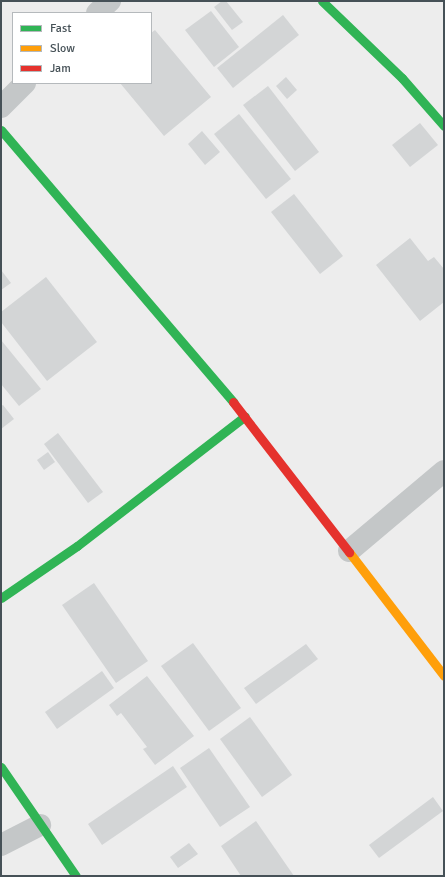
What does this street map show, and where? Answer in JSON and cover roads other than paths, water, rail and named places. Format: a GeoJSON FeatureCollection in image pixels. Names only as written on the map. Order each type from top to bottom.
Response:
{"type":"FeatureCollection","features":[{"type":"Feature","properties":{"kind":"street"},"geometry":{"type":"LineString","coordinates":[[99,12],[110,1]]}},
{"type":"Feature","properties":{"kind":"street"},"geometry":{"type":"LineString","coordinates":[[322,1],[402,78],[444,126]]}},
{"type":"Feature","properties":{"kind":"street"},"geometry":{"type":"LineString","coordinates":[[1,107],[25,84]]}},
{"type":"Feature","properties":{"kind":"street"},"geometry":{"type":"LineString","coordinates":[[1,130],[244,416],[444,676]]}},
{"type":"Feature","properties":{"kind":"street"},"geometry":{"type":"LineString","coordinates":[[1,598],[77,546],[244,416]]}},
{"type":"Feature","properties":{"kind":"street"},"geometry":{"type":"LineString","coordinates":[[349,551],[444,471]]}},
{"type":"Feature","properties":{"kind":"street"},"geometry":{"type":"LineString","coordinates":[[1,767],[76,876]]}},
{"type":"Feature","properties":{"kind":"street"},"geometry":{"type":"LineString","coordinates":[[1,845],[40,825]]}}]}
